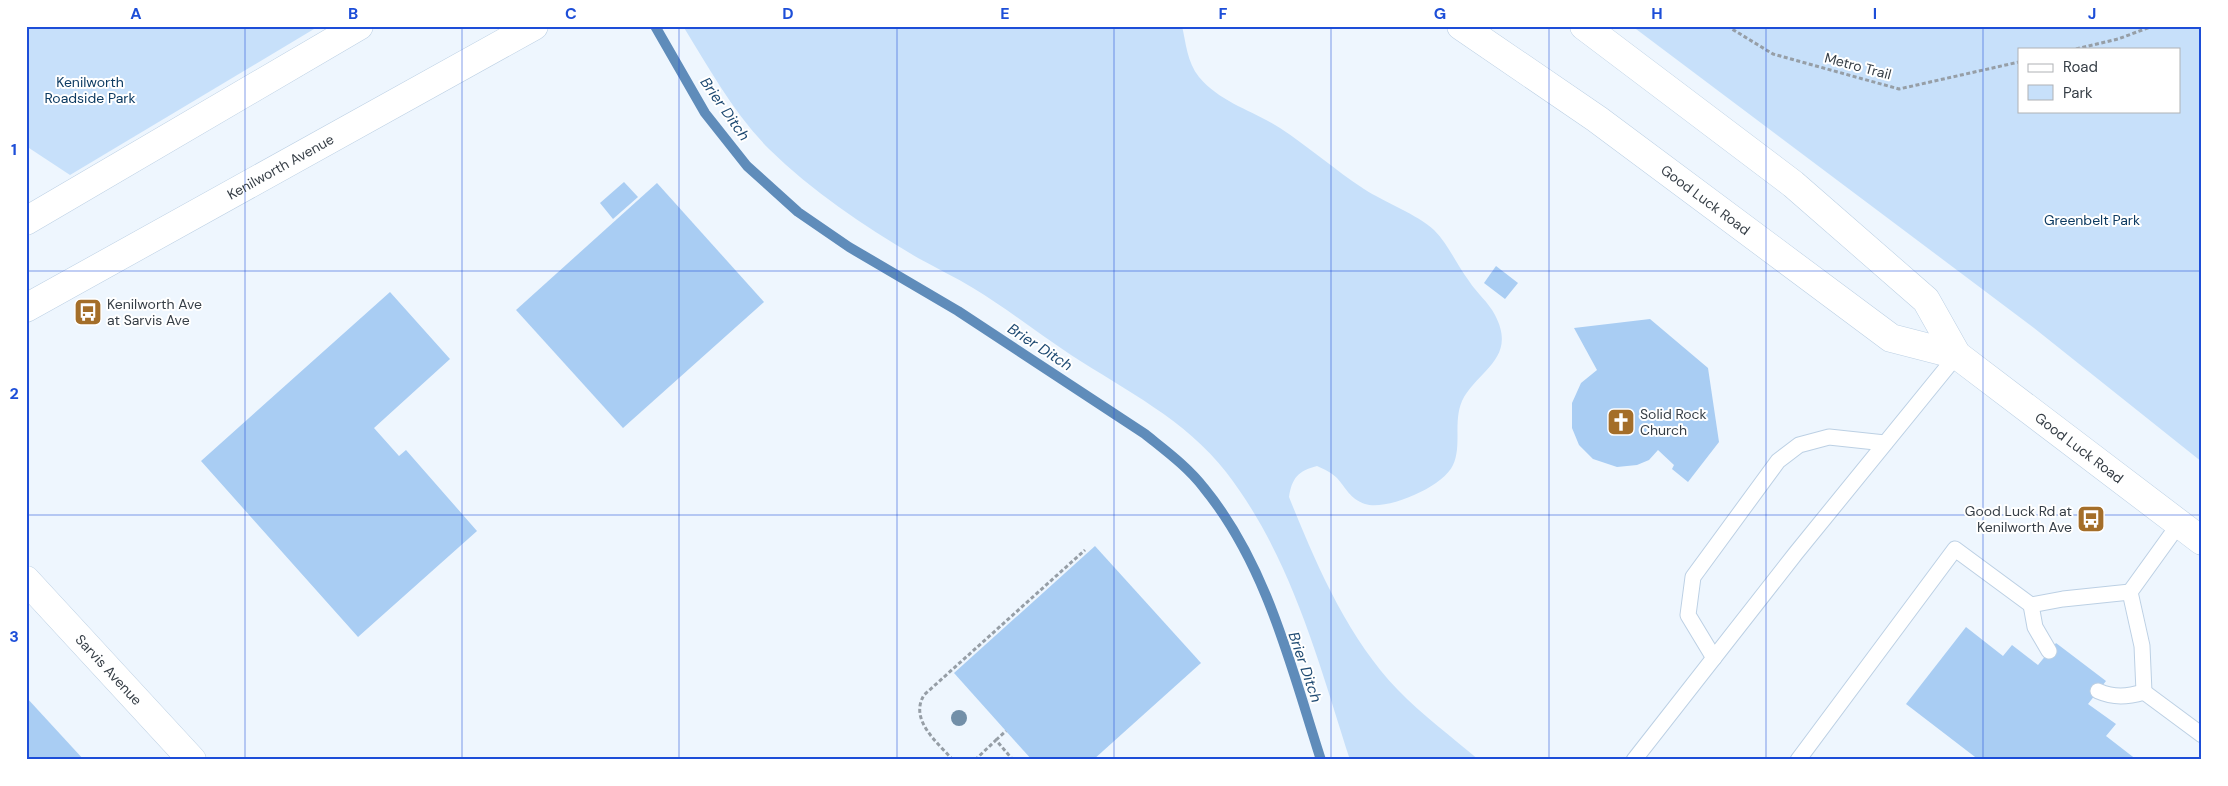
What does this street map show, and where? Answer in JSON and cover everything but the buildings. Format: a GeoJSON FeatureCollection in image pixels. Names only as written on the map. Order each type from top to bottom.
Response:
{"type":"FeatureCollection","features":[{"type":"Feature","properties":{"kind":"main road"},"geometry":{"type":"LineString","coordinates":[[26,221],[359,26]]}},
{"type":"Feature","properties":{"kind":"main road","name":"Kenilworth Avenue"},"geometry":{"type":"LineString","coordinates":[[26,308],[534,26]]}},
{"type":"Feature","properties":{"kind":"main road","name":"Good Luck Road"},"geometry":{"type":"LineString","coordinates":[[1461,26],[1597,119],[1891,338],[1958,355]]}},
{"type":"Feature","properties":{"kind":"main road","name":"Good Luck Road"},"geometry":{"type":"LineString","coordinates":[[1584,26],[1793,184],[1926,300],[1958,355],[2202,541]]}},
{"type":"Feature","properties":{"kind":"main road","name":"Sarvis Avenue"},"geometry":{"type":"LineString","coordinates":[[26,580],[192,760]]}},
{"type":"Feature","properties":{"kind":"lane"},"geometry":{"type":"LineString","coordinates":[[1634,760],[1885,443],[1958,355]]}},
{"type":"Feature","properties":{"kind":"lane"},"geometry":{"type":"LineString","coordinates":[[1714,658],[1688,615],[1693,577],[1778,460],[1799,445],[1830,437],[1885,443]]}},
{"type":"Feature","properties":{"kind":"lane"},"geometry":{"type":"LineString","coordinates":[[2144,692],[2142,646],[2130,592],[2179,524]]}},
{"type":"Feature","properties":{"kind":"lane"},"geometry":{"type":"LineString","coordinates":[[1798,760],[1955,549],[2031,605],[2035,627],[2049,652]]}},
{"type":"Feature","properties":{"kind":"lane"},"geometry":{"type":"LineString","coordinates":[[2031,605],[2062,599],[2130,592]]}},
{"type":"Feature","properties":{"kind":"lane"},"geometry":{"type":"LineString","coordinates":[[2098,690],[2111,697],[2128,696],[2144,692]]}},
{"type":"Feature","properties":{"kind":"lane"},"geometry":{"type":"LineString","coordinates":[[2144,692],[2202,735]]}},
{"type":"Feature","properties":{"kind":"path","name":"Metro Trail"},"geometry":{"type":"LineString","coordinates":[[1727,26],[1773,54],[1899,89],[2018,62]]}},
{"type":"Feature","properties":{"kind":"path"},"geometry":{"type":"LineString","coordinates":[[2080,48],[2118,39],[2153,26]]}},
{"type":"Feature","properties":{"kind":"path"},"geometry":{"type":"LineString","coordinates":[[953,760],[924,727],[919,715],[919,703],[924,695],[1085,550]]}},
{"type":"Feature","properties":{"kind":"path"},"geometry":{"type":"LineString","coordinates":[[975,760],[1006,730]]}},
{"type":"Feature","properties":{"kind":"path"},"geometry":{"type":"LineString","coordinates":[[996,740],[1013,760]]}},
{"type":"Feature","properties":{"kind":"green space","name":"Kenilworth Roadside Park"},"geometry":{"type":"Polygon","coordinates":[[[26,26],[319,26],[70,175],[26,146],[26,26]]]}},
{"type":"Feature","properties":{"kind":"green space"},"geometry":{"type":"Polygon","coordinates":[[[683,26],[1182,26],[1187,52],[1192,65],[1199,77],[1208,86],[1227,100],[1280,128],[1364,189],[1419,219],[1434,230],[1444,242],[1464,275],[1495,315],[1501,330],[1502,343],[1499,353],[1493,363],[1469,390],[1459,409],[1457,450],[1453,465],[1447,473],[1427,489],[1400,501],[1387,504],[1375,505],[1360,502],[1352,496],[1335,476],[1317,466],[1305,470],[1297,476],[1289,497],[1334,599],[1363,647],[1407,699],[1479,760],[1350,760],[1314,647],[1285,574],[1249,504],[1210,453],[1174,421],[1154,407],[1071,355],[985,296],[879,234],[803,180],[769,149],[744,121],[683,26]]]}},
{"type":"Feature","properties":{"kind":"green space","name":"Greenbelt Park"},"geometry":{"type":"Polygon","coordinates":[[[1632,26],[2202,26],[2202,462],[2034,328],[1632,26]]]}},
{"type":"Feature","properties":{"kind":"waterway","name":"Brier Ditch"},"geometry":{"type":"LineString","coordinates":[[655,26],[705,113],[747,166],[798,212],[849,247],[958,311],[1145,434],[1198,480],[1226,518],[1245,550],[1261,583],[1287,653],[1321,760]]}},
{"type":"Feature","properties":{"kind":"place","name":"Kenilworth Ave at Sarvis Ave"},"geometry":{"type":"Point","coordinates":[88,312]}},
{"type":"Feature","properties":{"kind":"place","name":"Solid Rock Church"},"geometry":{"type":"Point","coordinates":[1621,422]}},
{"type":"Feature","properties":{"kind":"place","name":"Good Luck Rd at Kenilworth Ave"},"geometry":{"type":"Point","coordinates":[2091,519]}}]}
